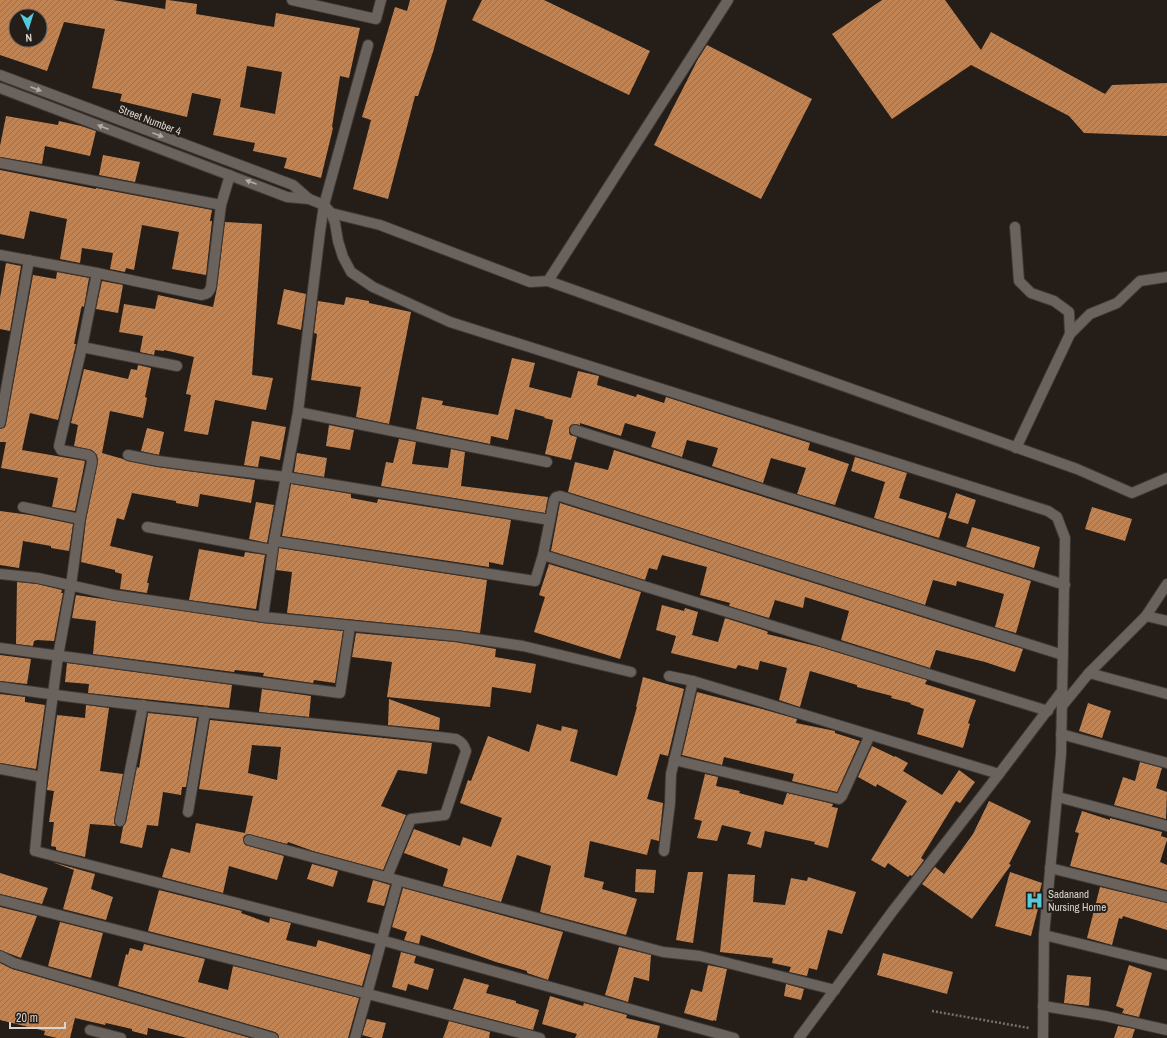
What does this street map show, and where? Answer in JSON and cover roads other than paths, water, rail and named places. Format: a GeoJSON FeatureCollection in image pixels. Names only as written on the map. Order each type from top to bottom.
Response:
{"type":"FeatureCollection","features":[{"type":"Feature","properties":{"kind":"street"},"geometry":{"type":"LineString","coordinates":[[292,0],[376,19],[381,0]]}},
{"type":"Feature","properties":{"kind":"street"},"geometry":{"type":"LineString","coordinates":[[548,281],[728,0]]}},
{"type":"Feature","properties":{"kind":"street"},"geometry":{"type":"LineString","coordinates":[[263,617],[273,546],[298,412],[320,232],[328,209],[368,45]]}},
{"type":"Feature","properties":{"kind":"street","name":"Street Number 4"},"geometry":{"type":"LineString","coordinates":[[0,76],[293,185],[309,199]]}},
{"type":"Feature","properties":{"kind":"street","name":"Street Number 4"},"geometry":{"type":"LineString","coordinates":[[0,88],[230,174],[287,197],[309,199]]}},
{"type":"Feature","properties":{"kind":"street"},"geometry":{"type":"LineString","coordinates":[[0,162],[221,205]]}},
{"type":"Feature","properties":{"kind":"street"},"geometry":{"type":"LineString","coordinates":[[0,255],[97,273],[201,295],[206,294],[211,287],[221,205],[230,174]]}},
{"type":"Feature","properties":{"kind":"street"},"geometry":{"type":"LineString","coordinates":[[309,199],[328,209],[380,225],[530,282],[548,281],[1076,469],[1132,493],[1167,478]]}},
{"type":"Feature","properties":{"kind":"street"},"geometry":{"type":"LineString","coordinates":[[328,209],[335,223],[341,252],[351,272],[373,287],[450,322],[1048,511],[1057,517],[1065,538],[1061,754],[1044,935],[1043,1034]]}},
{"type":"Feature","properties":{"kind":"street"},"geometry":{"type":"LineString","coordinates":[[1015,227],[1019,281],[1031,293],[1054,301],[1069,312],[1070,334]]}},
{"type":"Feature","properties":{"kind":"street"},"geometry":{"type":"LineString","coordinates":[[0,422],[29,260]]}},
{"type":"Feature","properties":{"kind":"street"},"geometry":{"type":"LineString","coordinates":[[97,273],[82,347],[59,446],[61,450],[88,455],[91,457],[92,462],[80,519],[71,586],[52,695],[35,851],[381,940],[734,1038]]}},
{"type":"Feature","properties":{"kind":"street"},"geometry":{"type":"LineString","coordinates":[[1016,448],[1070,334],[1090,314],[1117,303],[1140,281],[1167,277]]}},
{"type":"Feature","properties":{"kind":"street"},"geometry":{"type":"LineString","coordinates":[[82,347],[177,366]]}},
{"type":"Feature","properties":{"kind":"street"},"geometry":{"type":"LineString","coordinates":[[298,412],[548,462]]}},
{"type":"Feature","properties":{"kind":"street"},"geometry":{"type":"LineString","coordinates":[[575,430],[1065,585]]}},
{"type":"Feature","properties":{"kind":"street"},"geometry":{"type":"LineString","coordinates":[[128,455],[158,461],[286,477],[550,520]]}},
{"type":"Feature","properties":{"kind":"street"},"geometry":{"type":"LineString","coordinates":[[147,527],[273,546],[535,581],[543,555],[554,500],[556,497],[564,496],[1063,655]]}},
{"type":"Feature","properties":{"kind":"street"},"geometry":{"type":"LineString","coordinates":[[23,507],[80,519]]}},
{"type":"Feature","properties":{"kind":"street"},"geometry":{"type":"LineString","coordinates":[[543,555],[1048,711]]}},
{"type":"Feature","properties":{"kind":"street"},"geometry":{"type":"LineString","coordinates":[[0,574],[38,578],[114,595],[263,617],[456,636],[523,646],[631,672]]}},
{"type":"Feature","properties":{"kind":"street"},"geometry":{"type":"LineString","coordinates":[[1062,706],[1089,673],[1146,616],[1167,584]]}},
{"type":"Feature","properties":{"kind":"street"},"geometry":{"type":"LineString","coordinates":[[1146,616],[1167,621]]}},
{"type":"Feature","properties":{"kind":"street"},"geometry":{"type":"LineString","coordinates":[[0,648],[340,693],[350,626]]}},
{"type":"Feature","properties":{"kind":"street"},"geometry":{"type":"LineString","coordinates":[[1089,673],[1167,694]]}},
{"type":"Feature","properties":{"kind":"street"},"geometry":{"type":"LineString","coordinates":[[669,676],[693,681],[999,774]]}},
{"type":"Feature","properties":{"kind":"street"},"geometry":{"type":"LineString","coordinates":[[664,851],[670,803],[671,774],[693,681]]}},
{"type":"Feature","properties":{"kind":"street"},"geometry":{"type":"LineString","coordinates":[[0,687],[52,695],[366,728],[456,739],[461,741],[466,751],[446,815],[410,819],[387,877]]}},
{"type":"Feature","properties":{"kind":"street"},"geometry":{"type":"LineString","coordinates":[[799,1038],[892,912],[1062,691]]}},
{"type":"Feature","properties":{"kind":"street"},"geometry":{"type":"LineString","coordinates":[[120,821],[142,705]]}},
{"type":"Feature","properties":{"kind":"street"},"geometry":{"type":"LineString","coordinates":[[188,812],[205,712]]}},
{"type":"Feature","properties":{"kind":"street"},"geometry":{"type":"LineString","coordinates":[[1061,734],[1167,763]]}},
{"type":"Feature","properties":{"kind":"street"},"geometry":{"type":"LineString","coordinates":[[674,760],[839,799],[842,796],[870,735]]}},
{"type":"Feature","properties":{"kind":"street"},"geometry":{"type":"LineString","coordinates":[[0,769],[42,777]]}},
{"type":"Feature","properties":{"kind":"street"},"geometry":{"type":"LineString","coordinates":[[1058,797],[1167,826]]}},
{"type":"Feature","properties":{"kind":"street"},"geometry":{"type":"LineString","coordinates":[[250,840],[663,952],[700,956],[835,990]]}},
{"type":"Feature","properties":{"kind":"street"},"geometry":{"type":"LineString","coordinates":[[1050,868],[1167,897]]}},
{"type":"Feature","properties":{"kind":"street"},"geometry":{"type":"LineString","coordinates":[[355,1038],[398,881]]}},
{"type":"Feature","properties":{"kind":"street"},"geometry":{"type":"LineString","coordinates":[[0,900],[366,995],[540,1038]]}},
{"type":"Feature","properties":{"kind":"street"},"geometry":{"type":"LineString","coordinates":[[1044,935],[1167,965]]}},
{"type":"Feature","properties":{"kind":"street"},"geometry":{"type":"LineString","coordinates":[[0,956],[14,963],[272,1038]]}},
{"type":"Feature","properties":{"kind":"street"},"geometry":{"type":"LineString","coordinates":[[1043,1006],[1105,1016],[1167,1030]]}},
{"type":"Feature","properties":{"kind":"street"},"geometry":{"type":"LineString","coordinates":[[90,1030],[121,1038]]}},
{"type":"Feature","properties":{"kind":"place","name":"Sadanand Nursing Home"},"geometry":{"type":"Point","coordinates":[1035,900]}}]}
